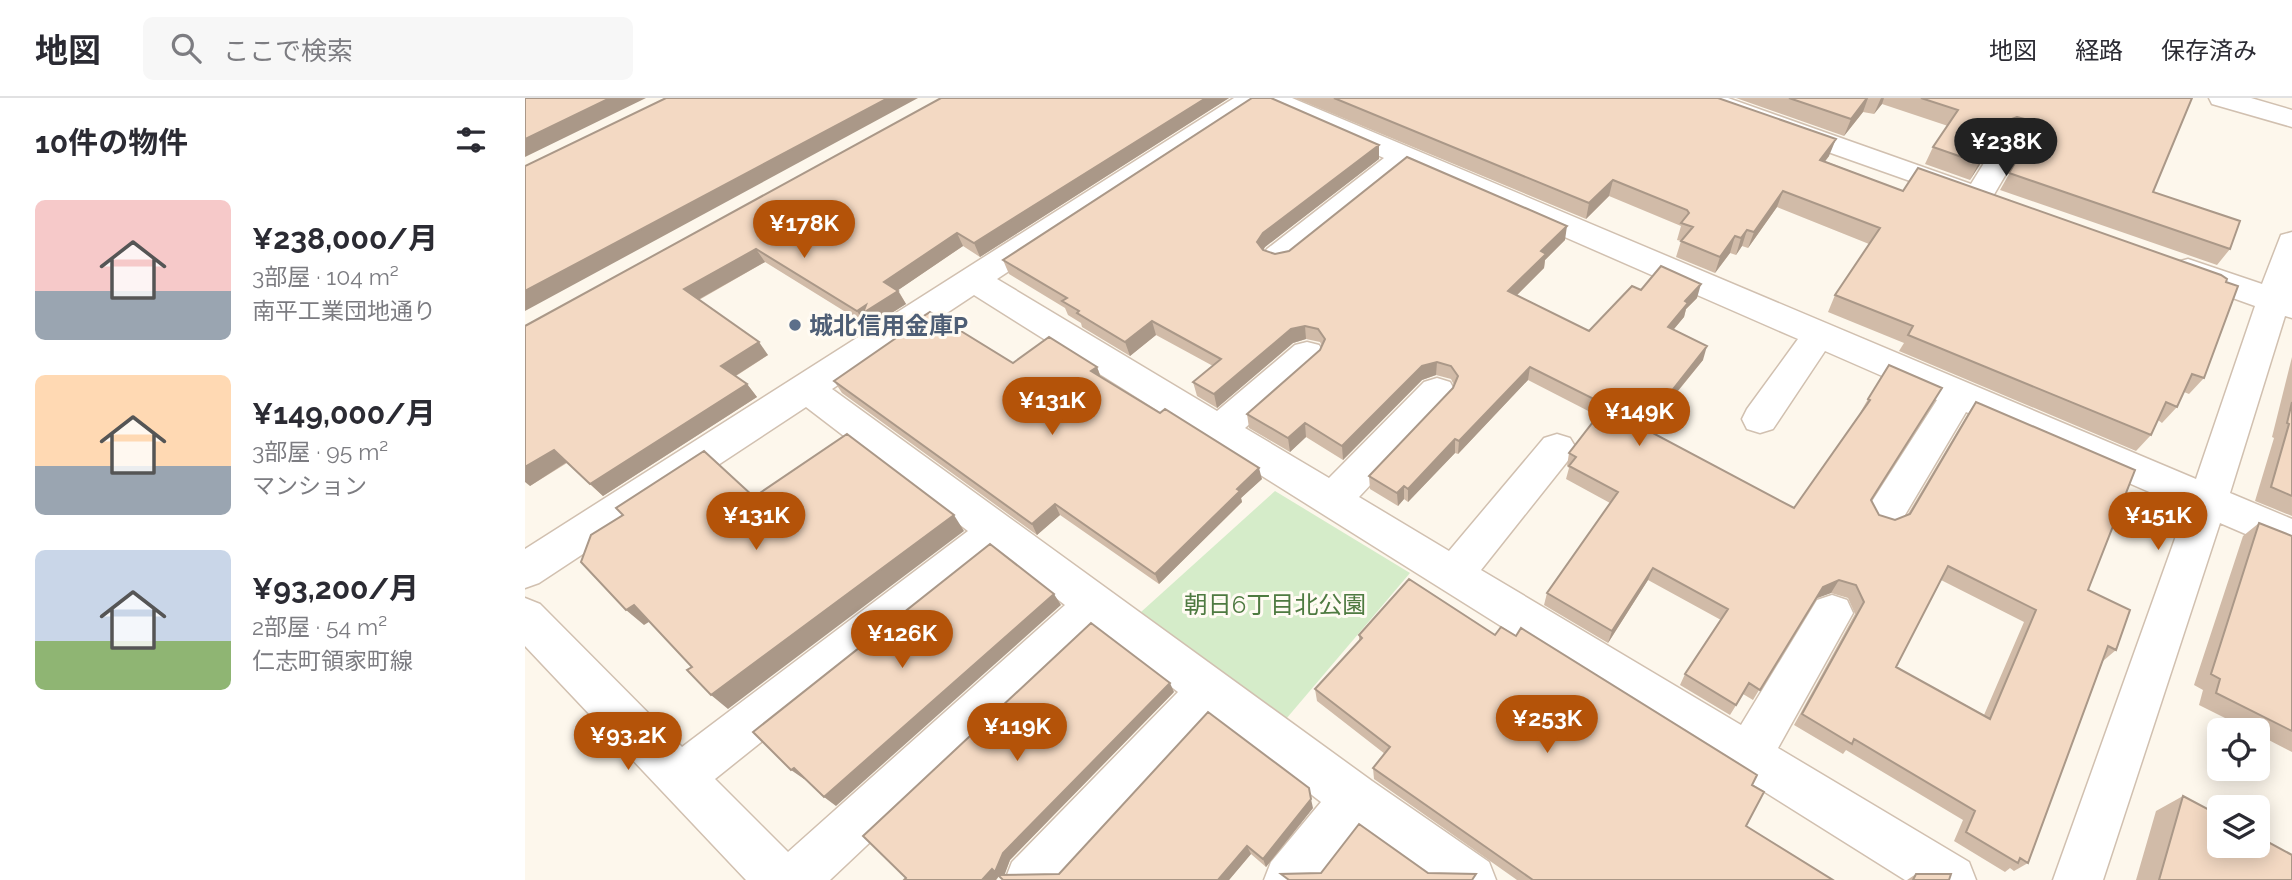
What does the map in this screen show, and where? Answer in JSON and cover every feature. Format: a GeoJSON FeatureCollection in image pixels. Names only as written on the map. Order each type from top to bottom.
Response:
{"type":"FeatureCollection","features":[{"type":"Feature","properties":{"kind":"street"},"geometry":{"type":"LineString","coordinates":[[525,571],[1252,98]]}},
{"type":"Feature","properties":{"kind":"street"},"geometry":{"type":"LineString","coordinates":[[1269,98],[2292,537]]}},
{"type":"Feature","properties":{"kind":"street"},"geometry":{"type":"LineString","coordinates":[[1702,98],[1767,108],[1991,200],[2009,145]]}},
{"type":"Feature","properties":{"kind":"street"},"geometry":{"type":"LineString","coordinates":[[2222,98],[2292,119]]}},
{"type":"Feature","properties":{"kind":"street"},"geometry":{"type":"LineString","coordinates":[[1278,256],[1405,156]]}},
{"type":"Feature","properties":{"kind":"street"},"geometry":{"type":"LineString","coordinates":[[2078,880],[2208,501],[2283,303],[2292,242]]}},
{"type":"Feature","properties":{"kind":"street"},"geometry":{"type":"LineString","coordinates":[[2158,259],[2283,303]]}},
{"type":"Feature","properties":{"kind":"street"},"geometry":{"type":"LineString","coordinates":[[972,279],[1951,880]]}},
{"type":"Feature","properties":{"kind":"street"},"geometry":{"type":"LineString","coordinates":[[1760,419],[1819,334]]}},
{"type":"Feature","properties":{"kind":"street"},"geometry":{"type":"LineString","coordinates":[[1219,430],[1307,354]]}},
{"type":"Feature","properties":{"kind":"street"},"geometry":{"type":"LineString","coordinates":[[806,388],[1355,797],[1471,880]]}},
{"type":"Feature","properties":{"kind":"street"},"geometry":{"type":"LineString","coordinates":[[1332,500],[1437,391]]}},
{"type":"Feature","properties":{"kind":"street"},"geometry":{"type":"LineString","coordinates":[[1885,514],[1959,394]]}},
{"type":"Feature","properties":{"kind":"street"},"geometry":{"type":"LineString","coordinates":[[1454,574],[1557,449]]}},
{"type":"Feature","properties":{"kind":"street"},"geometry":{"type":"LineString","coordinates":[[680,777],[997,531]]}},
{"type":"Feature","properties":{"kind":"street"},"geometry":{"type":"LineString","coordinates":[[794,880],[1095,604]]}},
{"type":"Feature","properties":{"kind":"street"},"geometry":{"type":"LineString","coordinates":[[1748,756],[1832,613]]}},
{"type":"Feature","properties":{"kind":"street"},"geometry":{"type":"LineString","coordinates":[[525,617],[779,880]]}},
{"type":"Feature","properties":{"kind":"street"},"geometry":{"type":"LineString","coordinates":[[1030,880],[1210,689]]}},
{"type":"Feature","properties":{"kind":"street"},"geometry":{"type":"LineString","coordinates":[[1289,880],[1355,797]]}},
{"type":"Feature","properties":{"kind":"green space","name":"朝日6丁目北公園"},"geometry":{"type":"Polygon","coordinates":[[[1275,491],[1410,573],[1286,719],[1141,612],[1275,491]]]}},
{"type":"Feature","properties":{"kind":"building"},"geometry":{"type":"Polygon","coordinates":[[[525,98],[610,98],[525,139],[525,98]]]}},
{"type":"Feature","properties":{"kind":"building"},"geometry":{"type":"Polygon","coordinates":[[[666,98],[888,98],[525,291],[525,166],[666,98]]]}},
{"type":"Feature","properties":{"kind":"building"},"geometry":{"type":"Polygon","coordinates":[[[941,98],[1206,98],[974,243],[957,233],[884,282],[898,291],[863,313],[866,305],[857,311],[756,249],[684,289],[759,342],[721,366],[747,384],[590,484],[554,450],[525,467],[525,326],[941,98]]]}},
{"type":"Feature","properties":{"kind":"building"},"geometry":{"type":"Polygon","coordinates":[[[1252,98],[1271,98],[1379,145],[1263,233],[1257,242],[1263,250],[1275,254],[1289,251],[1407,157],[1567,226],[1541,251],[1546,254],[1508,291],[1589,331],[1632,286],[1641,290],[1661,266],[1701,284],[1685,301],[1688,303],[1668,327],[1707,346],[1663,402],[1666,406],[1647,430],[1794,508],[1870,400],[1868,399],[1889,365],[1942,388],[1871,500],[1879,515],[1895,520],[1910,514],[1976,402],[2135,470],[2088,590],[2130,610],[2116,650],[2108,646],[2028,863],[2020,858],[2018,863],[1966,832],[1975,811],[1854,739],[1852,744],[1802,714],[1864,602],[1856,585],[1839,580],[1823,587],[1760,690],[1749,683],[1736,705],[1685,674],[1728,609],[1653,568],[1612,631],[1547,593],[1618,492],[1569,466],[1576,457],[1569,453],[1606,405],[1530,367],[1459,441],[1455,439],[1408,489],[1404,486],[1397,493],[1369,476],[1453,388],[1458,376],[1451,366],[1437,362],[1422,366],[1342,446],[1305,423],[1288,438],[1247,414],[1320,350],[1325,339],[1318,329],[1305,326],[1291,329],[1214,394],[1193,382],[1221,359],[1152,321],[1125,342],[1077,313],[1079,311],[1062,301],[1067,298],[1003,260],[1252,98]],[[1948,566],[1896,667],[1990,719],[2036,610],[1948,566]]]}},
{"type":"Feature","properties":{"kind":"building"},"geometry":{"type":"Polygon","coordinates":[[[1334,98],[1718,98],[1836,139],[1820,160],[1903,191],[1918,168],[2221,275],[2227,279],[2226,282],[2238,286],[2204,378],[2192,374],[2177,407],[2166,402],[2151,435],[1908,335],[1913,326],[1835,295],[1880,228],[1783,191],[1754,232],[1747,230],[1741,238],[1735,236],[1720,257],[1681,241],[1693,227],[1681,223],[1689,213],[1687,210],[1613,180],[1589,203],[1334,98]]]}},
{"type":"Feature","properties":{"kind":"building"},"geometry":{"type":"Polygon","coordinates":[[[1789,98],[1867,98],[1851,119],[1789,98]]]}},
{"type":"Feature","properties":{"kind":"building"},"geometry":{"type":"Polygon","coordinates":[[[1921,98],[2192,98],[2153,192],[2240,221],[2230,249],[2009,173],[2035,130],[2029,120],[2017,117],[2006,121],[1979,163],[1933,147],[1958,110],[1921,98]]]}},
{"type":"Feature","properties":{"kind":"building"},"geometry":{"type":"Polygon","coordinates":[[[930,312],[1013,363],[1049,337],[1097,367],[1091,371],[1160,413],[1165,409],[1259,468],[1237,489],[1240,491],[1155,574],[1055,504],[1032,524],[834,381],[896,338],[893,336],[930,312]]]}},
{"type":"Feature","properties":{"kind":"building"},"geometry":{"type":"Polygon","coordinates":[[[2292,402],[2292,496],[2271,487],[2289,424],[2287,423],[2292,402]]]}},
{"type":"Feature","properties":{"kind":"building"},"geometry":{"type":"Polygon","coordinates":[[[847,434],[954,515],[711,695],[687,670],[692,667],[634,605],[626,610],[581,562],[591,535],[623,515],[616,508],[704,451],[754,497],[847,434]]]}},
{"type":"Feature","properties":{"kind":"building"},"geometry":{"type":"Polygon","coordinates":[[[2259,523],[2292,536],[2292,731],[2216,693],[2220,679],[2211,674],[2259,523]]]}},
{"type":"Feature","properties":{"kind":"building"},"geometry":{"type":"Polygon","coordinates":[[[990,544],[1054,594],[824,797],[794,768],[791,770],[753,732],[990,544]]]}},
{"type":"Feature","properties":{"kind":"building"},"geometry":{"type":"Polygon","coordinates":[[[1409,579],[1495,635],[1501,627],[1516,636],[1521,628],[1757,775],[1752,785],[1764,792],[1746,826],[1833,880],[1533,880],[1373,768],[1390,747],[1315,689],[1362,638],[1359,635],[1409,579]]]}},
{"type":"Feature","properties":{"kind":"building"},"geometry":{"type":"Polygon","coordinates":[[[1091,623],[1170,683],[1003,853],[995,872],[992,869],[982,880],[904,880],[906,878],[863,836],[1091,623]]]}},
{"type":"Feature","properties":{"kind":"building"},"geometry":{"type":"Polygon","coordinates":[[[1208,712],[1309,788],[1311,799],[1263,859],[1247,846],[1218,880],[1003,880],[998,875],[1059,874],[1208,712]]]}},
{"type":"Feature","properties":{"kind":"building"},"geometry":{"type":"Polygon","coordinates":[[[2183,796],[2207,809],[2207,858],[2270,858],[2270,843],[2292,855],[2292,880],[2159,880],[2183,796]]]}},
{"type":"Feature","properties":{"kind":"building"},"geometry":{"type":"Polygon","coordinates":[[[1359,824],[1428,873],[1476,874],[1472,880],[1289,880],[1281,874],[1321,873],[1359,824]]]}},
{"type":"Feature","properties":{"kind":"building"},"geometry":{"type":"Polygon","coordinates":[[[1916,874],[1951,874],[1949,880],[1913,880],[1916,874]]]}},
{"type":"Feature","properties":{"kind":"place","name":"城北信用金庫P"},"geometry":{"type":"Point","coordinates":[795,325]}}]}
